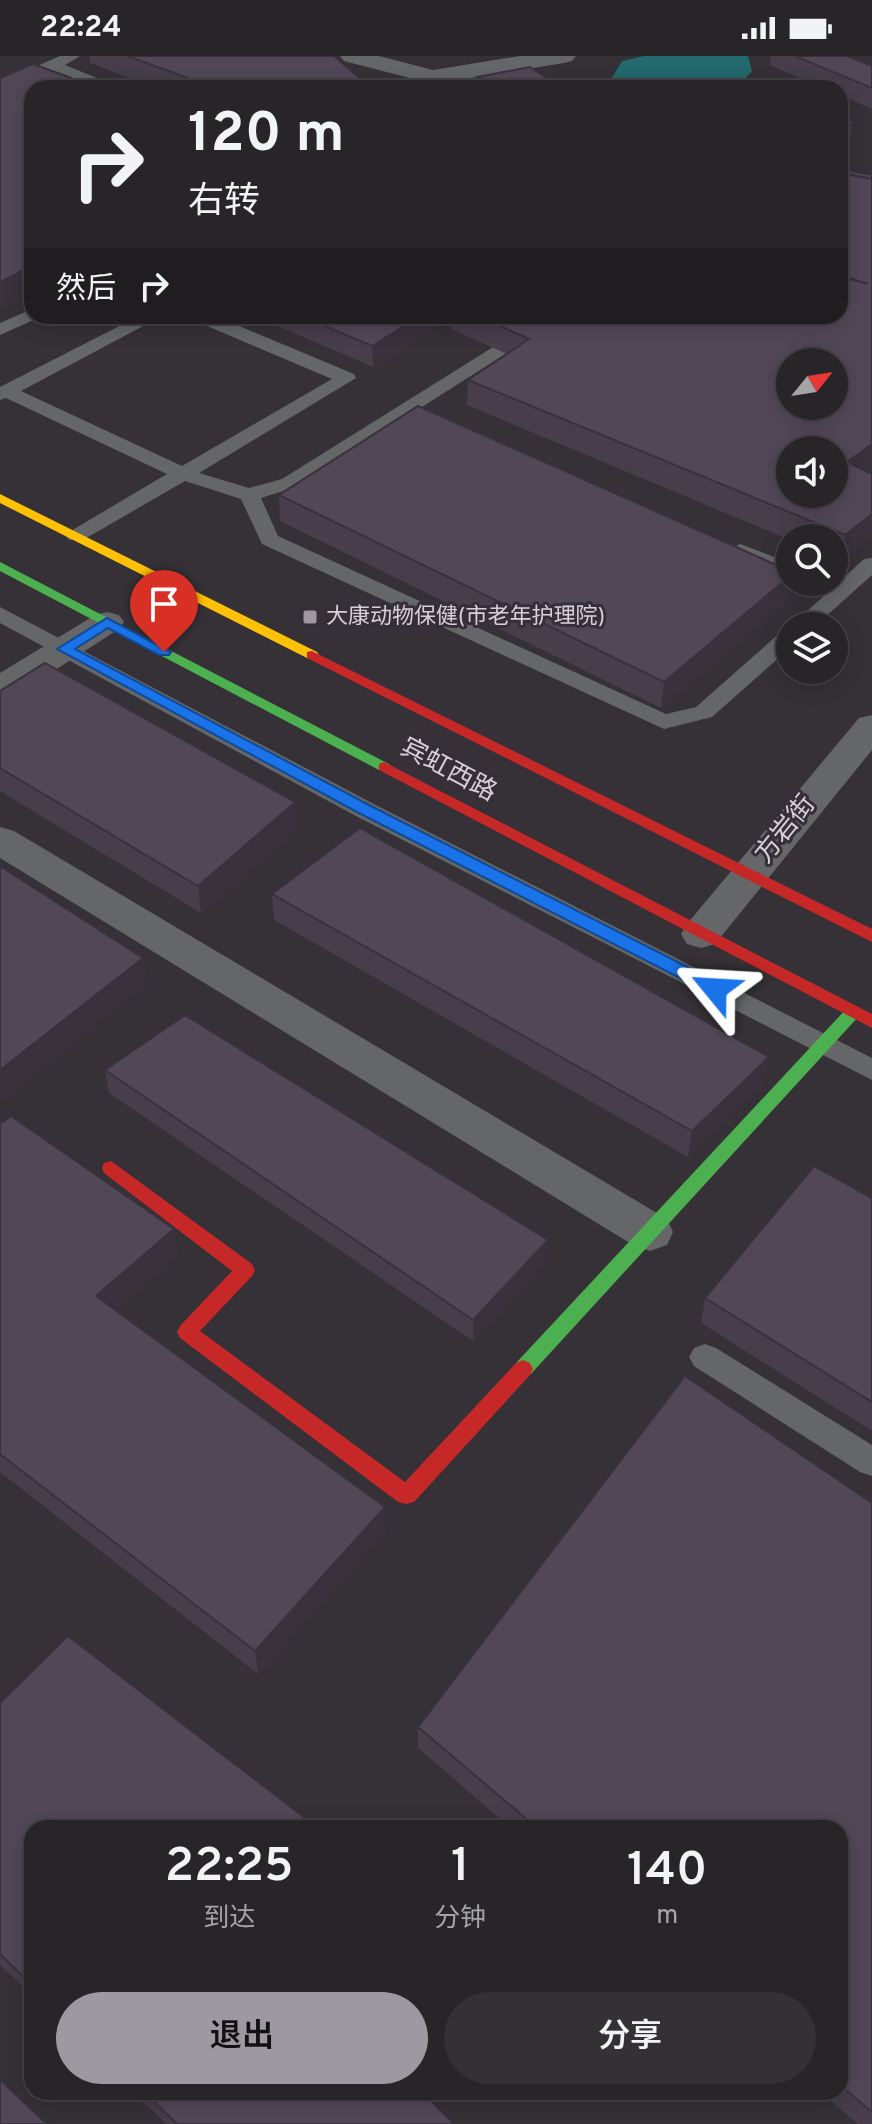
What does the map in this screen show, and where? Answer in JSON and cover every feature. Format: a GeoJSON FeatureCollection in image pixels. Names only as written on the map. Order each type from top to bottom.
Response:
{"type":"FeatureCollection","features":[{"type":"Feature","properties":{"kind":"main road","name":"宾虹西路"},"geometry":{"type":"LineString","coordinates":[[0,498],[872,936]]}},
{"type":"Feature","properties":{"kind":"main road","name":"宾虹西路"},"geometry":{"type":"LineString","coordinates":[[0,566],[872,1022]]}},
{"type":"Feature","properties":{"kind":"main road"},"geometry":{"type":"LineString","coordinates":[[111,1168],[245,1270],[187,1332],[406,1495],[853,1012]]}},
{"type":"Feature","properties":{"kind":"street"},"geometry":{"type":"LineString","coordinates":[[352,56],[433,77],[564,56]]}},
{"type":"Feature","properties":{"kind":"street"},"geometry":{"type":"LineString","coordinates":[[0,689],[107,622]]}},
{"type":"Feature","properties":{"kind":"street","name":"方岩街"},"geometry":{"type":"LineString","coordinates":[[701,934],[872,726]]}},
{"type":"Feature","properties":{"kind":"street"},"geometry":{"type":"LineString","coordinates":[[0,840],[650,1232]]}},
{"type":"Feature","properties":{"kind":"lane"},"geometry":{"type":"LineString","coordinates":[[0,87],[73,56]]}},
{"type":"Feature","properties":{"kind":"lane"},"geometry":{"type":"LineString","coordinates":[[51,65],[91,80]]}},
{"type":"Feature","properties":{"kind":"lane"},"geometry":{"type":"LineString","coordinates":[[0,330],[24,318]]}},
{"type":"Feature","properties":{"kind":"lane"},"geometry":{"type":"LineString","coordinates":[[3,393],[137,324]]}},
{"type":"Feature","properties":{"kind":"lane"},"geometry":{"type":"LineString","coordinates":[[76,536],[347,378],[218,324]]}},
{"type":"Feature","properties":{"kind":"lane"},"geometry":{"type":"LineString","coordinates":[[3,393],[183,474],[249,495],[289,483],[543,324]]}},
{"type":"Feature","properties":{"kind":"lane"},"geometry":{"type":"LineString","coordinates":[[408,408],[438,421]]}},
{"type":"Feature","properties":{"kind":"lane"},"geometry":{"type":"LineString","coordinates":[[249,495],[269,540],[664,722],[704,712],[776,648]]}},
{"type":"Feature","properties":{"kind":"lane"},"geometry":{"type":"LineString","coordinates":[[717,540],[776,565]]}},
{"type":"Feature","properties":{"kind":"lane"},"geometry":{"type":"LineString","coordinates":[[848,585],[872,564]]}},
{"type":"Feature","properties":{"kind":"lane"},"geometry":{"type":"LineString","coordinates":[[818,612],[836,596]]}},
{"type":"Feature","properties":{"kind":"lane"},"geometry":{"type":"LineString","coordinates":[[0,614],[363,809],[872,1070]]}},
{"type":"Feature","properties":{"kind":"lane"},"geometry":{"type":"LineString","coordinates":[[705,1357],[872,1462]]}},
{"type":"Feature","properties":{"kind":"water"},"geometry":{"type":"Polygon","coordinates":[[[644,56],[748,56],[752,71],[744,80],[611,80],[622,61],[644,56]]]}},
{"type":"Feature","properties":{"kind":"building"},"geometry":{"type":"Polygon","coordinates":[[[128,56],[334,56],[362,80],[192,80],[128,56]]]}},
{"type":"Feature","properties":{"kind":"building"},"geometry":{"type":"Polygon","coordinates":[[[795,56],[847,56],[872,66],[872,88],[795,56]]]}},
{"type":"Feature","properties":{"kind":"building"},"geometry":{"type":"Polygon","coordinates":[[[33,64],[76,80],[24,80],[24,270],[0,282],[0,78],[33,64]]]}},
{"type":"Feature","properties":{"kind":"building"},"geometry":{"type":"Polygon","coordinates":[[[530,67],[550,80],[483,80],[478,77],[530,67]]]}},
{"type":"Feature","properties":{"kind":"building"},"geometry":{"type":"Polygon","coordinates":[[[848,170],[872,175],[872,179],[848,174],[848,170]]]}},
{"type":"Feature","properties":{"kind":"building"},"geometry":{"type":"Polygon","coordinates":[[[848,174],[872,179],[872,444],[848,461],[848,436],[776,436],[776,507],[468,380],[529,339],[496,324],[848,324],[848,278],[868,284],[848,278],[848,174]]]}},
{"type":"Feature","properties":{"kind":"building"},"geometry":{"type":"Polygon","coordinates":[[[320,324],[407,324],[372,346],[320,324]]]}},
{"type":"Feature","properties":{"kind":"building"},"geometry":{"type":"Polygon","coordinates":[[[418,406],[776,565],[776,588],[664,682],[279,495],[418,406]]]}},
{"type":"Feature","properties":{"kind":"building"},"geometry":{"type":"Polygon","coordinates":[[[848,462],[872,474],[872,514],[848,533],[848,524],[818,524],[779,508],[848,508],[848,462]]]}},
{"type":"Feature","properties":{"kind":"building"},"geometry":{"type":"Polygon","coordinates":[[[45,663],[295,802],[198,886],[0,768],[0,691],[45,663]]]}},
{"type":"Feature","properties":{"kind":"building"},"geometry":{"type":"Polygon","coordinates":[[[360,828],[769,1057],[692,1131],[272,894],[360,828]]]}},
{"type":"Feature","properties":{"kind":"building"},"geometry":{"type":"Polygon","coordinates":[[[0,866],[143,958],[0,1070],[0,866]]]}},
{"type":"Feature","properties":{"kind":"building"},"geometry":{"type":"Polygon","coordinates":[[[185,1015],[548,1240],[473,1320],[105,1070],[185,1015]]]}},
{"type":"Feature","properties":{"kind":"building"},"geometry":{"type":"Polygon","coordinates":[[[11,1116],[174,1229],[96,1296],[385,1507],[255,1651],[0,1454],[0,1124],[11,1116]]]}},
{"type":"Feature","properties":{"kind":"building"},"geometry":{"type":"Polygon","coordinates":[[[814,1166],[872,1198],[872,1402],[705,1298],[814,1166]]]}},
{"type":"Feature","properties":{"kind":"building"},"geometry":{"type":"Polygon","coordinates":[[[685,1376],[872,1503],[872,2112],[848,2092],[848,1820],[528,1820],[418,1727],[685,1376]]]}},
{"type":"Feature","properties":{"kind":"building"},"geometry":{"type":"Polygon","coordinates":[[[68,1636],[308,1820],[24,1820],[24,1977],[0,1954],[0,1703],[68,1636]]]}},
{"type":"Feature","properties":{"kind":"building"},"geometry":{"type":"Polygon","coordinates":[[[0,2080],[47,2124],[0,2124],[0,2080]]]}},
{"type":"Feature","properties":{"kind":"building"},"geometry":{"type":"Polygon","coordinates":[[[152,2100],[430,2100],[454,2124],[177,2124],[152,2100]]]}},
{"type":"Feature","properties":{"kind":"traffic: fast"},"geometry":{"type":"LineString","coordinates":[[0,566],[384,767]]}},
{"type":"Feature","properties":{"kind":"traffic: fast"},"geometry":{"type":"LineString","coordinates":[[523,1369],[853,1012]]}},
{"type":"Feature","properties":{"kind":"traffic: slow"},"geometry":{"type":"LineString","coordinates":[[0,498],[312,655]]}},
{"type":"Feature","properties":{"kind":"traffic: jam"},"geometry":{"type":"LineString","coordinates":[[312,655],[872,936]]}},
{"type":"Feature","properties":{"kind":"traffic: jam"},"geometry":{"type":"LineString","coordinates":[[384,767],[872,1022]]}},
{"type":"Feature","properties":{"kind":"traffic: jam"},"geometry":{"type":"LineString","coordinates":[[111,1168],[245,1270],[187,1332],[406,1495],[523,1369]]}},
{"type":"Feature","properties":{"kind":"place","name":"大康动物保健(市老年护理院)"},"geometry":{"type":"Point","coordinates":[310,617]}},
{"type":"Feature","properties":{"kind":"route"},"geometry":{"type":"LineString","coordinates":[[164,652],[107,622],[64,649],[363,809],[715,989]]}}]}
